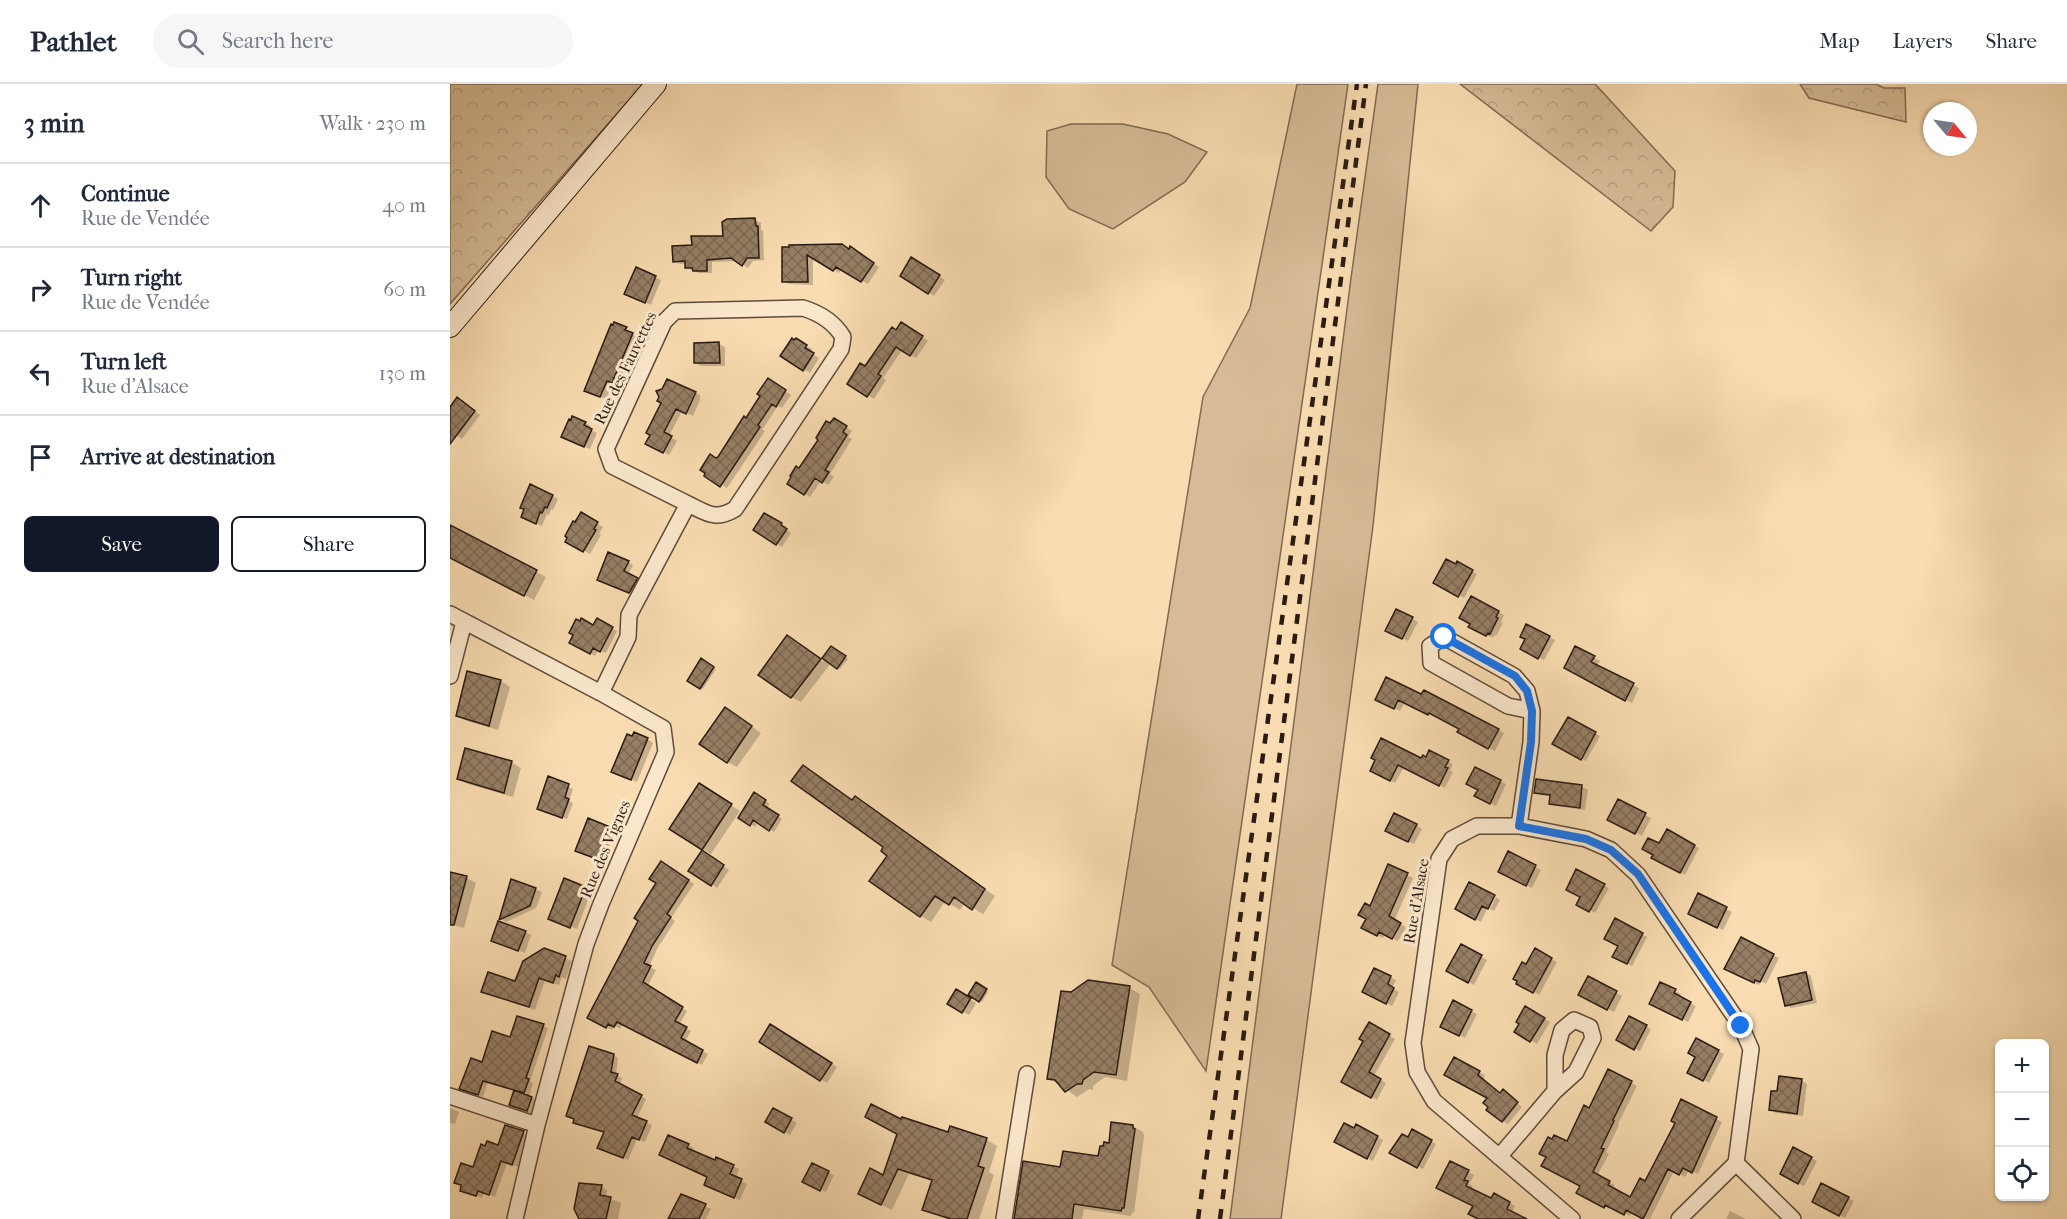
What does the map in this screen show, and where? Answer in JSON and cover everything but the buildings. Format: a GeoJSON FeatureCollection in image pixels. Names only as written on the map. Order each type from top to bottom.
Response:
{"type":"FeatureCollection","features":[{"type":"Feature","properties":{"kind":"main road"},"geometry":{"type":"LineString","coordinates":[[450,327],[656,84]]}},
{"type":"Feature","properties":{"kind":"street","name":"Rue des Fauvettes"},"geometry":{"type":"LineString","coordinates":[[803,308],[814,312],[837,327],[843,337],[841,349],[735,509],[723,516],[714,516],[688,504],[612,466],[606,449],[664,322],[675,311],[803,308]]}},
{"type":"Feature","properties":{"kind":"street"},"geometry":{"type":"LineString","coordinates":[[601,693],[628,637],[629,615],[688,504]]}},
{"type":"Feature","properties":{"kind":"street"},"geometry":{"type":"LineString","coordinates":[[450,676],[457,618]]}},
{"type":"Feature","properties":{"kind":"street","name":"Rue des Vignes"},"geometry":{"type":"LineString","coordinates":[[457,618],[663,728],[666,752],[586,944],[537,1125],[515,1219]]}},
{"type":"Feature","properties":{"kind":"street"},"geometry":{"type":"LineString","coordinates":[[1519,826],[1531,742],[1532,711],[1527,691],[1515,676],[1444,637],[1430,646],[1431,663],[1508,706],[1532,711]]}},
{"type":"Feature","properties":{"kind":"street","name":"Rue d'Alsace"},"geometry":{"type":"LineString","coordinates":[[1572,1219],[1434,1101],[1417,1072],[1413,1043],[1439,860],[1452,839],[1477,826],[1519,826],[1586,839],[1611,850],[1638,874],[1741,1026],[1751,1049],[1736,1163]]}},
{"type":"Feature","properties":{"kind":"street"},"geometry":{"type":"LineString","coordinates":[[1004,1219],[1027,1074]]}},
{"type":"Feature","properties":{"kind":"street"},"geometry":{"type":"LineString","coordinates":[[1499,1157],[1555,1091]]}},
{"type":"Feature","properties":{"kind":"street"},"geometry":{"type":"LineString","coordinates":[[450,1096],[537,1125]]}},
{"type":"Feature","properties":{"kind":"street"},"geometry":{"type":"LineString","coordinates":[[1679,1219],[1736,1163],[1793,1219]]}},
{"type":"Feature","properties":{"kind":"green space"},"geometry":{"type":"Polygon","coordinates":[[[450,84],[643,84],[450,304],[450,84]]]}},
{"type":"Feature","properties":{"kind":"green space"},"geometry":{"type":"Polygon","coordinates":[[[1297,84],[1348,84],[1206,1071],[1149,987],[1112,965],[1203,397],[1250,308],[1297,84]]]}},
{"type":"Feature","properties":{"kind":"green space"},"geometry":{"type":"Polygon","coordinates":[[[1378,84],[1418,84],[1373,526],[1281,1219],[1230,1219],[1351,278],[1378,84]]]}},
{"type":"Feature","properties":{"kind":"green space"},"geometry":{"type":"Polygon","coordinates":[[[1460,84],[1595,84],[1675,171],[1673,207],[1651,231],[1460,84]]]}},
{"type":"Feature","properties":{"kind":"green space"},"geometry":{"type":"Polygon","coordinates":[[[1800,84],[1876,84],[1884,88],[1905,88],[1906,122],[1809,98],[1800,84]]]}},
{"type":"Feature","properties":{"kind":"green space"},"geometry":{"type":"Polygon","coordinates":[[[1071,124],[1123,124],[1168,134],[1207,152],[1185,182],[1113,229],[1069,209],[1046,177],[1047,131],[1071,124]]]}},
{"type":"Feature","properties":{"kind":"railway"},"geometry":{"type":"LineString","coordinates":[[1198,1219],[1357,84]]}},
{"type":"Feature","properties":{"kind":"railway"},"geometry":{"type":"LineString","coordinates":[[1220,1219],[1366,84]]}},
{"type":"Feature","properties":{"kind":"route"},"geometry":{"type":"LineString","coordinates":[[1444,637],[1515,676],[1527,691],[1532,711],[1531,742],[1519,826],[1586,839],[1611,850],[1638,874],[1741,1026]]}}]}
